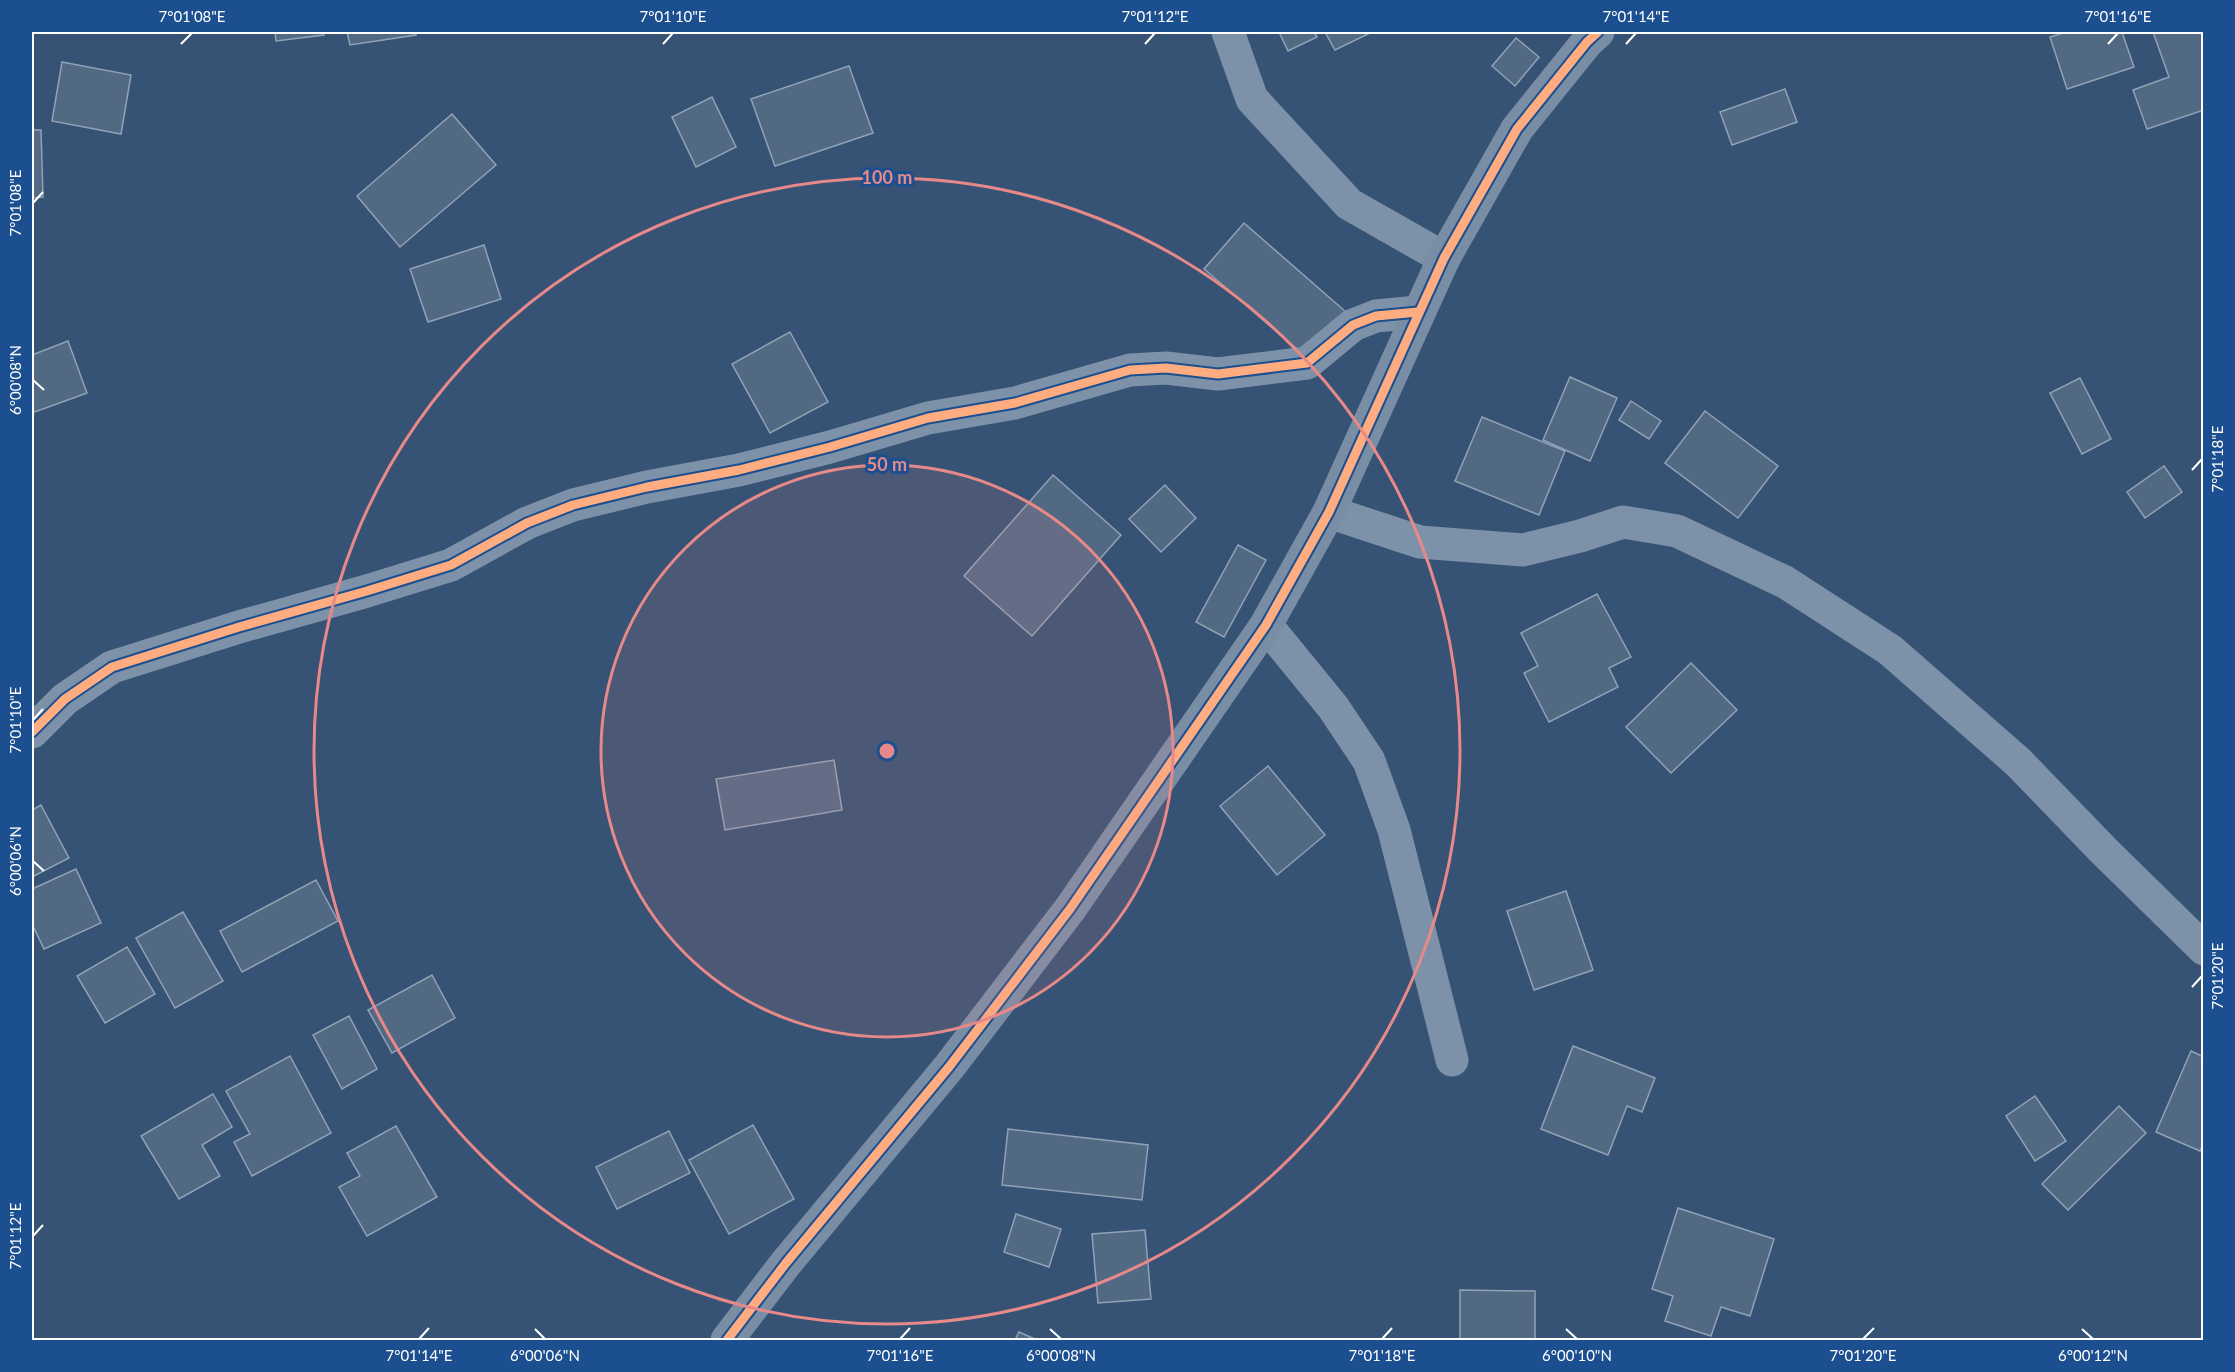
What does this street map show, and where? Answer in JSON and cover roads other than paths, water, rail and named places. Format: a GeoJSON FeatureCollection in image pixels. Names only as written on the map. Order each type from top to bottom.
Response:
{"type":"FeatureCollection","features":[{"type":"Feature","properties":{"kind":"street"},"geometry":{"type":"LineString","coordinates":[[1228,32],[1252,99],[1349,204],[1444,258]]}},
{"type":"Feature","properties":{"kind":"street"},"geometry":{"type":"LineString","coordinates":[[727,1341],[786,1263],[949,1067],[1070,909],[1266,625],[1329,512],[1444,258],[1517,129],[1587,42],[1598,32]]}},
{"type":"Feature","properties":{"kind":"street"},"geometry":{"type":"LineString","coordinates":[[32,732],[65,699],[112,667],[451,565],[526,523],[573,505],[647,487],[740,470],[830,447],[928,418],[1015,403],[1130,370],[1166,368],[1218,374],[1307,363],[1353,325],[1376,316],[1418,312]]}},
{"type":"Feature","properties":{"kind":"street"},"geometry":{"type":"LineString","coordinates":[[1329,512],[1420,542],[1523,550],[1580,536],[1623,522],[1677,531],[1785,582],[1890,650],[2018,762],[2204,949]]}},
{"type":"Feature","properties":{"kind":"street"},"geometry":{"type":"LineString","coordinates":[[1266,625],[1333,706],[1369,761],[1394,830],[1452,1060]]}}]}
